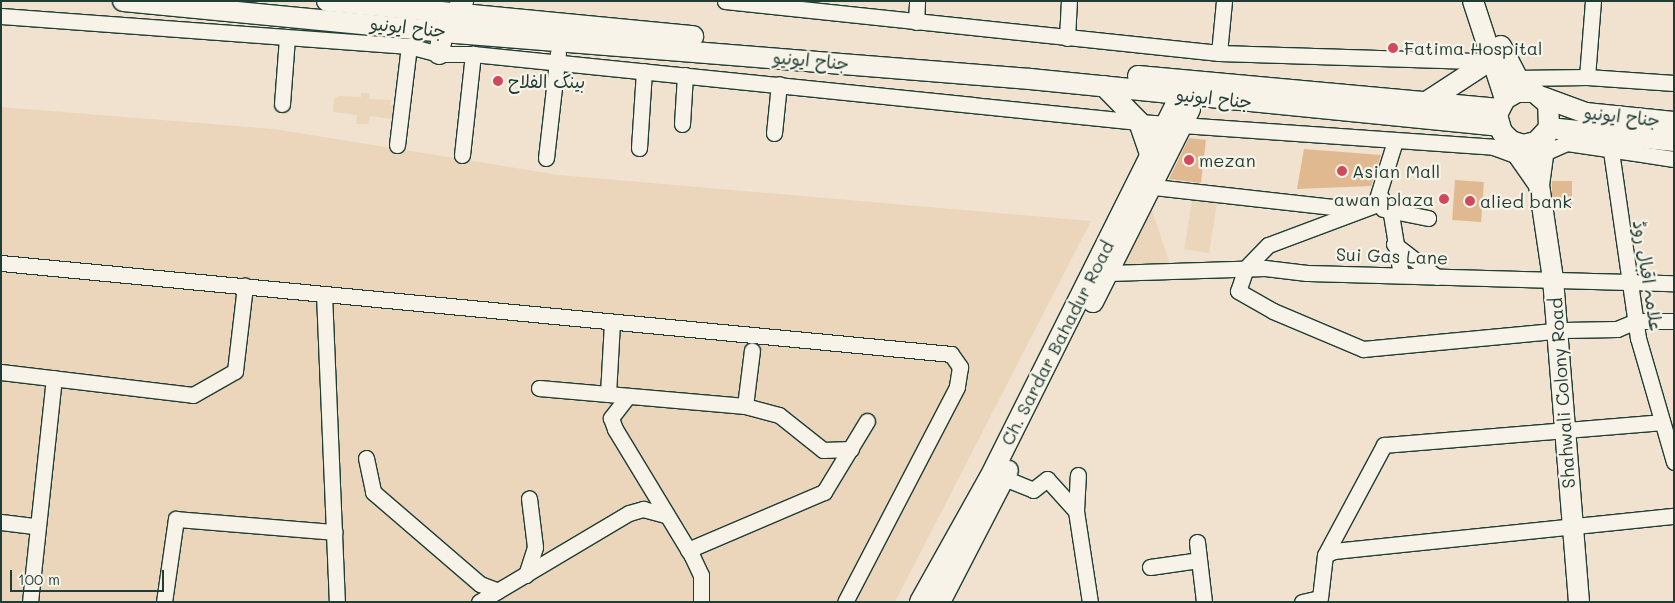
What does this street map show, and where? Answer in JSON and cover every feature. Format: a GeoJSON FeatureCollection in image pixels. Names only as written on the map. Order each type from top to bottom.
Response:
{"type":"FeatureCollection","features":[{"type":"Feature","properties":{"kind":"main road","name":"جناح ایونیو"},"geometry":{"type":"LineString","coordinates":[[123,1],[392,26],[446,16],[484,34],[1104,86],[1192,88],[1425,103],[1501,117]]}},
{"type":"Feature","properties":{"kind":"main road","name":"جناح ایونیو"},"geometry":{"type":"LineString","coordinates":[[327,1],[362,2],[446,16],[521,18],[1192,88],[1501,117]]}},
{"type":"Feature","properties":{"kind":"main road"},"geometry":{"type":"LineString","coordinates":[[493,1],[521,18]]}},
{"type":"Feature","properties":{"kind":"main road"},"geometry":{"type":"LineString","coordinates":[[1473,1],[1494,58],[1501,117],[1511,141],[1524,145],[1536,142],[1548,131]]}},
{"type":"Feature","properties":{"kind":"main road"},"geometry":{"type":"LineString","coordinates":[[1485,1],[1527,88],[1551,112],[1548,131],[1532,156]]}},
{"type":"Feature","properties":{"kind":"main road"},"geometry":{"type":"LineString","coordinates":[[432,51],[446,16]]}},
{"type":"Feature","properties":{"kind":"main road"},"geometry":{"type":"LineString","coordinates":[[1425,103],[1494,58]]}},
{"type":"Feature","properties":{"kind":"main road"},"geometry":{"type":"LineString","coordinates":[[1104,86],[1138,122],[1150,154]]}},
{"type":"Feature","properties":{"kind":"main road","name":"Ch. Sardar Bahadur Road"},"geometry":{"type":"LineString","coordinates":[[920,602],[1099,280],[1154,187],[1174,124],[1192,88]]}},
{"type":"Feature","properties":{"kind":"main road","name":"جناح ایونیو"},"geometry":{"type":"LineString","coordinates":[[1527,88],[1586,113],[1674,122]]}},
{"type":"Feature","properties":{"kind":"main road"},"geometry":{"type":"LineString","coordinates":[[1501,117],[1527,88]]}},
{"type":"Feature","properties":{"kind":"main road","name":"Shahwali Colony Road"},"geometry":{"type":"LineString","coordinates":[[1501,117],[1532,156],[1539,186],[1553,279],[1571,526],[1579,602]]}},
{"type":"Feature","properties":{"kind":"main road","name":"Ch. Sardar Bahadur Road"},"geometry":{"type":"LineString","coordinates":[[940,602],[1004,478],[1099,280],[1150,154],[1174,124]]}},
{"type":"Feature","properties":{"kind":"main road","name":"جناح ایونیو"},"geometry":{"type":"LineString","coordinates":[[1548,131],[1674,141]]}},
{"type":"Feature","properties":{"kind":"street"},"geometry":{"type":"LineString","coordinates":[[725,1],[758,2],[916,22],[1220,53],[1474,61],[1494,58]]}},
{"type":"Feature","properties":{"kind":"street"},"geometry":{"type":"LineString","coordinates":[[916,22],[917,1]]}},
{"type":"Feature","properties":{"kind":"street"},"geometry":{"type":"LineString","coordinates":[[1067,38],[1069,1]]}},
{"type":"Feature","properties":{"kind":"street"},"geometry":{"type":"LineString","coordinates":[[1220,53],[1224,1]]}},
{"type":"Feature","properties":{"kind":"street"},"geometry":{"type":"LineString","coordinates":[[1587,77],[1593,1]]}},
{"type":"Feature","properties":{"kind":"street"},"geometry":{"type":"LineString","coordinates":[[1,16],[391,46],[1138,122],[1493,147],[1532,156],[1567,144],[1674,159]]}},
{"type":"Feature","properties":{"kind":"street"},"geometry":{"type":"LineString","coordinates":[[391,46],[392,26]]}},
{"type":"Feature","properties":{"kind":"street"},"geometry":{"type":"LineString","coordinates":[[432,51],[484,34]]}},
{"type":"Feature","properties":{"kind":"street"},"geometry":{"type":"LineString","coordinates":[[282,104],[287,38]]}},
{"type":"Feature","properties":{"kind":"street"},"geometry":{"type":"LineString","coordinates":[[546,158],[556,62],[561,40]]}},
{"type":"Feature","properties":{"kind":"street"},"geometry":{"type":"LineString","coordinates":[[397,145],[432,51]]}},
{"type":"Feature","properties":{"kind":"street"},"geometry":{"type":"LineString","coordinates":[[462,154],[473,54]]}},
{"type":"Feature","properties":{"kind":"street"},"geometry":{"type":"LineString","coordinates":[[639,148],[644,71]]}},
{"type":"Feature","properties":{"kind":"street"},"geometry":{"type":"LineString","coordinates":[[682,124],[685,75]]}},
{"type":"Feature","properties":{"kind":"street"},"geometry":{"type":"LineString","coordinates":[[1527,88],[1587,77],[1674,83]]}},
{"type":"Feature","properties":{"kind":"street"},"geometry":{"type":"LineString","coordinates":[[774,133],[779,84]]}},
{"type":"Feature","properties":{"kind":"street"},"geometry":{"type":"LineString","coordinates":[[1395,141],[1373,203],[1276,241],[1258,253],[1246,268],[1238,291],[1273,311],[1363,349],[1558,331],[1617,329],[1636,321],[1674,320]]}},
{"type":"Feature","properties":{"kind":"street","name":"علامہ اقبال روڈ"},"geometry":{"type":"LineString","coordinates":[[1611,151],[1636,321],[1674,462]]}},
{"type":"Feature","properties":{"kind":"street"},"geometry":{"type":"LineString","coordinates":[[1154,187],[1373,203],[1391,214],[1428,218]]}},
{"type":"Feature","properties":{"kind":"street"},"geometry":{"type":"LineString","coordinates":[[1391,214],[1394,244],[1401,275]]}},
{"type":"Feature","properties":{"kind":"street"},"geometry":{"type":"LineString","coordinates":[[1394,244],[1437,276]]}},
{"type":"Feature","properties":{"kind":"street"},"geometry":{"type":"LineString","coordinates":[[1,263],[951,354],[960,367],[957,387],[845,602]]}},
{"type":"Feature","properties":{"kind":"street","name":"Sui Gas Lane"},"geometry":{"type":"LineString","coordinates":[[1099,280],[1246,268],[1401,275],[1674,283]]}},
{"type":"Feature","properties":{"kind":"street"},"geometry":{"type":"LineString","coordinates":[[1,372],[193,395],[235,371],[245,286]]}},
{"type":"Feature","properties":{"kind":"street"},"geometry":{"type":"LineString","coordinates":[[324,294],[337,602]]}},
{"type":"Feature","properties":{"kind":"street"},"geometry":{"type":"LineString","coordinates":[[608,394],[612,322]]}},
{"type":"Feature","properties":{"kind":"street"},"geometry":{"type":"LineString","coordinates":[[746,406],[752,350]]}},
{"type":"Feature","properties":{"kind":"street"},"geometry":{"type":"LineString","coordinates":[[30,602],[36,526],[54,378]]}},
{"type":"Feature","properties":{"kind":"street"},"geometry":{"type":"LineString","coordinates":[[539,388],[746,406],[779,415],[823,450],[851,449]]}},
{"type":"Feature","properties":{"kind":"street"},"geometry":{"type":"LineString","coordinates":[[628,396],[612,418],[615,429],[688,550],[701,576],[701,602]]}},
{"type":"Feature","properties":{"kind":"street"},"geometry":{"type":"LineString","coordinates":[[688,550],[824,492],[867,421]]}},
{"type":"Feature","properties":{"kind":"street"},"geometry":{"type":"LineString","coordinates":[[1302,602],[1321,600],[1325,556],[1384,445],[1662,422]]}},
{"type":"Feature","properties":{"kind":"street"},"geometry":{"type":"LineString","coordinates":[[366,458],[373,492],[480,584],[498,591]]}},
{"type":"Feature","properties":{"kind":"street"},"geometry":{"type":"LineString","coordinates":[[1078,475],[1076,511],[1090,602]]}},
{"type":"Feature","properties":{"kind":"street"},"geometry":{"type":"LineString","coordinates":[[1004,478],[1033,490],[1047,479],[1076,511]]}},
{"type":"Feature","properties":{"kind":"street"},"geometry":{"type":"LineString","coordinates":[[526,575],[534,548],[529,498]]}},
{"type":"Feature","properties":{"kind":"street"},"geometry":{"type":"LineString","coordinates":[[479,602],[630,513],[643,509],[666,515]]}},
{"type":"Feature","properties":{"kind":"street"},"geometry":{"type":"LineString","coordinates":[[1325,556],[1334,551],[1674,516]]}},
{"type":"Feature","properties":{"kind":"street"},"geometry":{"type":"LineString","coordinates":[[164,602],[176,519],[334,532]]}},
{"type":"Feature","properties":{"kind":"street"},"geometry":{"type":"LineString","coordinates":[[1,522],[36,526]]}},
{"type":"Feature","properties":{"kind":"street"},"geometry":{"type":"LineString","coordinates":[[1197,542],[1204,602]]}},
{"type":"Feature","properties":{"kind":"street"},"geometry":{"type":"LineString","coordinates":[[1150,567],[1199,560]]}},
{"type":"Feature","properties":{"kind":"shaded area"},"geometry":{"type":"Polygon","coordinates":[[[361,93],[370,93],[369,99],[391,100],[390,105],[395,105],[393,119],[370,116],[368,124],[356,124],[357,115],[333,112],[334,99],[339,96],[361,97],[361,93]]]}},
{"type":"Feature","properties":{"kind":"shaded area"},"geometry":{"type":"Polygon","coordinates":[[[1,107],[274,129],[559,175],[1091,221],[895,602],[1,602],[1,107]]]}},
{"type":"Feature","properties":{"kind":"shaded area"},"geometry":{"type":"Polygon","coordinates":[[[1193,195],[1218,199],[1209,253],[1184,249],[1193,195]]]}},
{"type":"Feature","properties":{"kind":"shaded area"},"geometry":{"type":"Polygon","coordinates":[[[1149,201],[1171,267],[1119,267],[1149,201]]]}},
{"type":"Feature","properties":{"kind":"building","name":"mezan"},"geometry":{"type":"Polygon","coordinates":[[[1189,138],[1206,140],[1201,183],[1169,179],[1189,138]]]}},
{"type":"Feature","properties":{"kind":"building","name":"Asian Mall"},"geometry":{"type":"Polygon","coordinates":[[[1304,149],[1381,155],[1371,186],[1297,189],[1304,149]]]}},
{"type":"Feature","properties":{"kind":"building","name":"alied bank"},"geometry":{"type":"Polygon","coordinates":[[[1455,180],[1484,182],[1481,222],[1452,220],[1455,180]]]}},
{"type":"Feature","properties":{"kind":"building"},"geometry":{"type":"Polygon","coordinates":[[[1552,181],[1572,181],[1572,206],[1552,206],[1552,181]]]}},
{"type":"Feature","properties":{"kind":"place","name":"Fatima Hospital"},"geometry":{"type":"Point","coordinates":[1393,48]}},
{"type":"Feature","properties":{"kind":"place","name":"بینک الفلاح"},"geometry":{"type":"Point","coordinates":[498,81]}},
{"type":"Feature","properties":{"kind":"place","name":"mezan"},"geometry":{"type":"Point","coordinates":[1189,160]}},
{"type":"Feature","properties":{"kind":"place","name":"Asian Mall"},"geometry":{"type":"Point","coordinates":[1342,171]}},
{"type":"Feature","properties":{"kind":"place","name":"awan plaza"},"geometry":{"type":"Point","coordinates":[1444,199]}},
{"type":"Feature","properties":{"kind":"place","name":"alied bank"},"geometry":{"type":"Point","coordinates":[1470,201]}}]}
